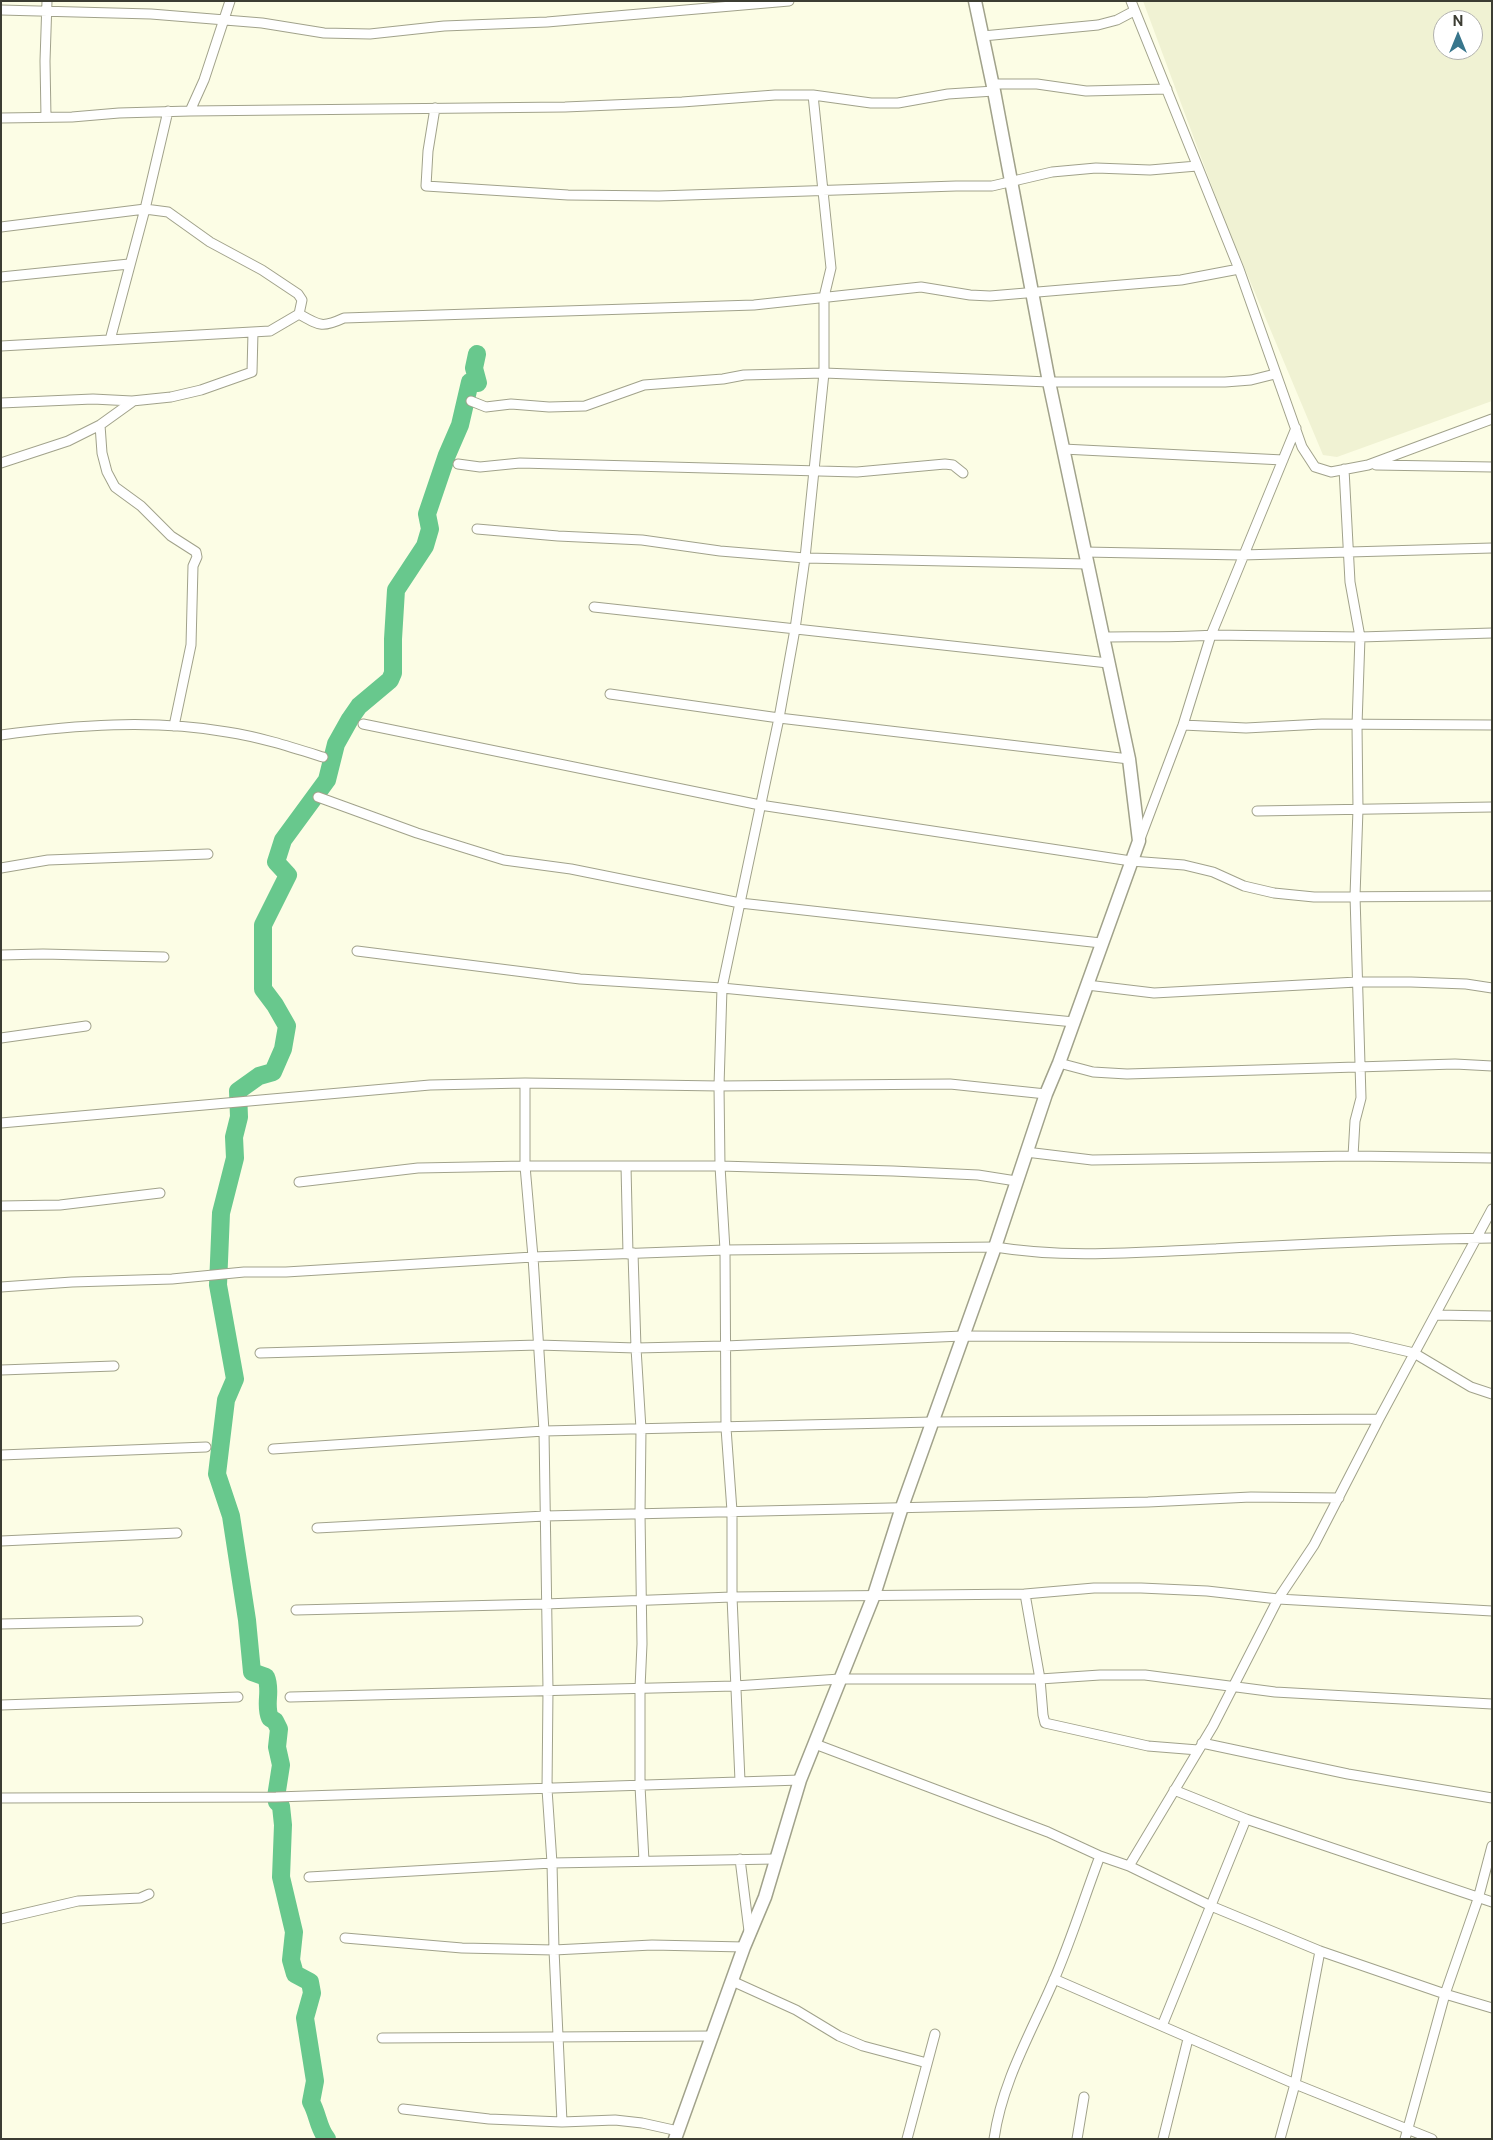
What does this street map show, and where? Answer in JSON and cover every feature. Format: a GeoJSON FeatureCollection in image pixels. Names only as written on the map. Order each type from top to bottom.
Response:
{"type":"FeatureCollection","features":[{"type":"Feature","properties":{"kind":"street"},"geometry":{"type":"LineString","coordinates":[[190,111],[204,80],[230,1]]}},
{"type":"Feature","properties":{"kind":"street"},"geometry":{"type":"LineString","coordinates":[[1,10],[46,6],[269,24],[324,33],[370,34],[444,26],[547,22],[789,1]]}},
{"type":"Feature","properties":{"kind":"street"},"geometry":{"type":"LineString","coordinates":[[975,1],[1012,182],[1049,382],[1129,760],[1139,841]]}},
{"type":"Feature","properties":{"kind":"street"},"geometry":{"type":"LineString","coordinates":[[1131,1],[1238,269],[1302,446],[1315,467],[1331,472],[1368,464],[1492,419]]}},
{"type":"Feature","properties":{"kind":"street"},"geometry":{"type":"LineString","coordinates":[[46,6],[46,117]]}},
{"type":"Feature","properties":{"kind":"street"},"geometry":{"type":"LineString","coordinates":[[983,36],[1098,25],[1117,20],[1134,11]]}},
{"type":"Feature","properties":{"kind":"street"},"geometry":{"type":"LineString","coordinates":[[1,118],[72,117],[168,111],[565,107],[682,102],[775,94],[813,95],[871,103],[898,103],[993,87],[1037,84],[1086,91],[1167,89]]}},
{"type":"Feature","properties":{"kind":"street"},"geometry":{"type":"LineString","coordinates":[[740,1782],[732,1597],[732,1511],[726,1428],[725,1250],[720,1166],[722,988],[779,718],[795,629],[805,558],[824,373],[824,297],[831,268],[813,95]]}},
{"type":"Feature","properties":{"kind":"street"},"geometry":{"type":"LineString","coordinates":[[435,108],[428,151],[426,186],[568,195],[659,196],[992,186],[1052,172],[1096,168],[1150,170],[1197,166]]}},
{"type":"Feature","properties":{"kind":"street"},"geometry":{"type":"LineString","coordinates":[[110,340],[145,209],[168,111]]}},
{"type":"Feature","properties":{"kind":"street"},"geometry":{"type":"LineString","coordinates":[[1,227],[145,209],[168,212],[210,242],[262,270],[298,294],[302,300],[299,314],[270,331],[1,346]]}},
{"type":"Feature","properties":{"kind":"street"},"geometry":{"type":"LineString","coordinates":[[1,277],[129,264]]}},
{"type":"Feature","properties":{"kind":"street"},"geometry":{"type":"LineString","coordinates":[[299,314],[313,322],[327,326],[344,318],[754,305],[921,287],[970,295],[990,296],[1181,280],[1238,269]]}},
{"type":"Feature","properties":{"kind":"street"},"geometry":{"type":"LineString","coordinates":[[1,403],[93,399],[132,401],[171,397],[201,390],[252,372],[253,332]]}},
{"type":"Feature","properties":{"kind":"street"},"geometry":{"type":"LineString","coordinates":[[470,401],[486,407],[511,404],[549,407],[585,406],[644,386],[723,379],[744,375],[824,373],[1049,382],[1225,382],[1251,380],[1275,374]]}},
{"type":"Feature","properties":{"kind":"street"},"geometry":{"type":"LineString","coordinates":[[1,463],[68,441],[100,425],[132,401]]}},
{"type":"Feature","properties":{"kind":"street"},"geometry":{"type":"LineString","coordinates":[[100,425],[102,453],[107,472],[115,487],[141,506],[171,536],[196,552],[197,557],[193,566],[191,645],[174,726]]}},
{"type":"Feature","properties":{"kind":"street"},"geometry":{"type":"LineString","coordinates":[[403,2109],[489,2119],[562,2122],[615,2120],[642,2123],[677,2135],[744,1948],[765,1897],[800,1780],[874,1595],[902,1507],[995,1247],[1046,1094],[1183,725],[1211,634],[1296,428]]}},
{"type":"Feature","properties":{"kind":"street"},"geometry":{"type":"LineString","coordinates":[[1063,449],[1282,460]]}},
{"type":"Feature","properties":{"kind":"street"},"geometry":{"type":"LineString","coordinates":[[458,464],[480,467],[520,463],[857,472],[945,464],[952,465],[963,473]]}},
{"type":"Feature","properties":{"kind":"street"},"geometry":{"type":"LineString","coordinates":[[1368,464],[1492,467]]}},
{"type":"Feature","properties":{"kind":"street"},"geometry":{"type":"LineString","coordinates":[[1344,470],[1350,582],[1360,637],[1355,896],[1361,1098],[1355,1121],[1353,1156]]}},
{"type":"Feature","properties":{"kind":"street"},"geometry":{"type":"LineString","coordinates":[[477,529],[558,536],[642,540],[720,551],[805,558],[1085,558],[1492,548]]}},
{"type":"Feature","properties":{"kind":"street"},"geometry":{"type":"LineString","coordinates":[[594,608],[1108,664]]}},
{"type":"Feature","properties":{"kind":"street"},"geometry":{"type":"LineString","coordinates":[[1102,637],[1160,635],[1190,637],[1211,634],[1360,637],[1492,633]]}},
{"type":"Feature","properties":{"kind":"street"},"geometry":{"type":"LineString","coordinates":[[610,694],[779,718],[1129,760]]}},
{"type":"Feature","properties":{"kind":"street"},"geometry":{"type":"LineString","coordinates":[[363,724],[760,805],[1131,862],[1184,865],[1212,872],[1244,886],[1274,894],[1314,897],[1492,896]]}},
{"type":"Feature","properties":{"kind":"street"},"geometry":{"type":"LineString","coordinates":[[1183,725],[1246,728],[1322,724],[1492,725]]}},
{"type":"Feature","properties":{"kind":"street"},"geometry":{"type":"LineString","coordinates":[[1,735],[91,725],[174,726],[225,731],[259,738],[323,757]]}},
{"type":"Feature","properties":{"kind":"street"},"geometry":{"type":"LineString","coordinates":[[318,796],[417,833],[504,860],[571,869],[740,903],[1101,943]]}},
{"type":"Feature","properties":{"kind":"street"},"geometry":{"type":"LineString","coordinates":[[1257,811],[1492,807]]}},
{"type":"Feature","properties":{"kind":"street"},"geometry":{"type":"LineString","coordinates":[[1,868],[48,860],[208,854]]}},
{"type":"Feature","properties":{"kind":"street"},"geometry":{"type":"LineString","coordinates":[[357,951],[580,979],[722,988],[1074,1022]]}},
{"type":"Feature","properties":{"kind":"street"},"geometry":{"type":"LineString","coordinates":[[1,955],[43,954],[164,957]]}},
{"type":"Feature","properties":{"kind":"street"},"geometry":{"type":"LineString","coordinates":[[1087,985],[1154,993],[1357,982],[1466,984],[1492,988]]}},
{"type":"Feature","properties":{"kind":"street"},"geometry":{"type":"LineString","coordinates":[[1,1038],[86,1026]]}},
{"type":"Feature","properties":{"kind":"street"},"geometry":{"type":"LineString","coordinates":[[1059,1063],[1093,1072],[1127,1074],[1359,1066],[1455,1064],[1492,1066]]}},
{"type":"Feature","properties":{"kind":"street"},"geometry":{"type":"LineString","coordinates":[[525,1083],[525,1166],[544,1431],[545,1604],[548,1690],[547,1788],[552,1863],[562,2122]]}},
{"type":"Feature","properties":{"kind":"street"},"geometry":{"type":"LineString","coordinates":[[1,1123],[430,1085],[525,1083],[720,1086],[950,1084],[1046,1094]]}},
{"type":"Feature","properties":{"kind":"street"},"geometry":{"type":"LineString","coordinates":[[1026,1152],[1092,1160],[1353,1156],[1492,1158]]}},
{"type":"Feature","properties":{"kind":"street"},"geometry":{"type":"LineString","coordinates":[[299,1182],[418,1168],[525,1166],[720,1166],[893,1171],[978,1175],[1016,1181]]}},
{"type":"Feature","properties":{"kind":"street"},"geometry":{"type":"LineString","coordinates":[[626,1166],[641,1430],[640,1601],[642,1644],[640,1786],[644,1861]]}},
{"type":"Feature","properties":{"kind":"street"},"geometry":{"type":"LineString","coordinates":[[1,1206],[60,1205],[160,1193]]}},
{"type":"Feature","properties":{"kind":"street"},"geometry":{"type":"LineString","coordinates":[[1129,1866],[1200,1746],[1278,1599],[1314,1545],[1379,1419],[1492,1209]]}},
{"type":"Feature","properties":{"kind":"street"},"geometry":{"type":"LineString","coordinates":[[1,1287],[72,1282],[172,1279],[244,1272],[286,1272],[533,1257],[725,1250],[995,1247],[1021,1251],[1090,1255],[1318,1243],[1492,1238]]}},
{"type":"Feature","properties":{"kind":"street"},"geometry":{"type":"LineString","coordinates":[[1436,1315],[1492,1316]]}},
{"type":"Feature","properties":{"kind":"street"},"geometry":{"type":"LineString","coordinates":[[260,1353],[538,1345],[636,1348],[725,1346],[963,1336],[1350,1338],[1414,1353],[1470,1388],[1492,1394]]}},
{"type":"Feature","properties":{"kind":"street"},"geometry":{"type":"LineString","coordinates":[[1,1370],[114,1366]]}},
{"type":"Feature","properties":{"kind":"street"},"geometry":{"type":"LineString","coordinates":[[273,1449],[544,1431],[932,1422],[1379,1419]]}},
{"type":"Feature","properties":{"kind":"street"},"geometry":{"type":"LineString","coordinates":[[1,1455],[206,1447]]}},
{"type":"Feature","properties":{"kind":"street"},"geometry":{"type":"LineString","coordinates":[[317,1528],[545,1516],[1148,1502],[1251,1497],[1339,1498]]}},
{"type":"Feature","properties":{"kind":"street"},"geometry":{"type":"LineString","coordinates":[[1,1541],[177,1533]]}},
{"type":"Feature","properties":{"kind":"street"},"geometry":{"type":"LineString","coordinates":[[296,1610],[732,1597],[1025,1594],[1094,1588],[1141,1588],[1207,1591],[1278,1599],[1492,1611]]}},
{"type":"Feature","properties":{"kind":"street"},"geometry":{"type":"LineString","coordinates":[[1025,1594],[1040,1679],[1045,1723],[1148,1746],[1200,1746],[1348,1774],[1492,1798]]}},
{"type":"Feature","properties":{"kind":"street"},"geometry":{"type":"LineString","coordinates":[[1,1624],[138,1621]]}},
{"type":"Feature","properties":{"kind":"street"},"geometry":{"type":"LineString","coordinates":[[290,1697],[735,1686],[840,1680],[1040,1679],[1100,1675],[1145,1675],[1232,1688],[1275,1692],[1492,1704]]}},
{"type":"Feature","properties":{"kind":"street"},"geometry":{"type":"LineString","coordinates":[[1,1705],[238,1697]]}},
{"type":"Feature","properties":{"kind":"street"},"geometry":{"type":"LineString","coordinates":[[815,1744],[1048,1832],[1100,1856],[1129,1866],[1211,1906],[1320,1951],[1492,2008]]}},
{"type":"Feature","properties":{"kind":"street"},"geometry":{"type":"LineString","coordinates":[[1,1798],[276,1797],[800,1780]]}},
{"type":"Feature","properties":{"kind":"street"},"geometry":{"type":"LineString","coordinates":[[1174,1790],[1246,1819],[1478,1899],[1492,1902]]}},
{"type":"Feature","properties":{"kind":"street"},"geometry":{"type":"LineString","coordinates":[[1162,2026],[1246,1819]]}},
{"type":"Feature","properties":{"kind":"street"},"geometry":{"type":"LineString","coordinates":[[1407,2134],[1445,1994],[1478,1899],[1492,1846]]}},
{"type":"Feature","properties":{"kind":"street"},"geometry":{"type":"LineString","coordinates":[[994,2139],[1003,2096],[1034,2020],[1054,1980],[1100,1856]]}},
{"type":"Feature","properties":{"kind":"street"},"geometry":{"type":"LineString","coordinates":[[740,1859],[750,1934]]}},
{"type":"Feature","properties":{"kind":"street"},"geometry":{"type":"LineString","coordinates":[[309,1877],[552,1863],[776,1859]]}},
{"type":"Feature","properties":{"kind":"street"},"geometry":{"type":"LineString","coordinates":[[1,1919],[78,1901],[140,1898],[149,1894]]}},
{"type":"Feature","properties":{"kind":"street"},"geometry":{"type":"LineString","coordinates":[[345,1938],[462,1948],[554,1950],[652,1945],[744,1948]]}},
{"type":"Feature","properties":{"kind":"street"},"geometry":{"type":"LineString","coordinates":[[1280,2139],[1295,2084],[1320,1951]]}},
{"type":"Feature","properties":{"kind":"street"},"geometry":{"type":"LineString","coordinates":[[1054,1980],[1407,2134],[1432,2139]]}},
{"type":"Feature","properties":{"kind":"street"},"geometry":{"type":"LineString","coordinates":[[732,1981],[796,2010],[839,2036],[863,2046],[927,2063]]}},
{"type":"Feature","properties":{"kind":"street"},"geometry":{"type":"LineString","coordinates":[[907,2139],[935,2034]]}},
{"type":"Feature","properties":{"kind":"street"},"geometry":{"type":"LineString","coordinates":[[382,2038],[713,2036]]}},
{"type":"Feature","properties":{"kind":"street"},"geometry":{"type":"LineString","coordinates":[[1163,2139],[1188,2039]]}},
{"type":"Feature","properties":{"kind":"street"},"geometry":{"type":"LineString","coordinates":[[1077,2139],[1084,2097]]}},
{"type":"Feature","properties":{"kind":"shaded area"},"geometry":{"type":"Polygon","coordinates":[[[1143,1],[1492,1],[1492,401],[1337,457],[1323,455],[1224,219],[1143,1]]]}},
{"type":"Feature","properties":{"kind":"waterway"},"geometry":{"type":"LineString","coordinates":[[327,2139],[311,2102],[315,2081],[305,2018],[312,1993],[310,1982],[295,1974],[291,1960],[294,1932],[281,1877],[283,1825],[281,1806],[277,1802],[276,1797],[281,1765],[277,1747],[279,1729],[268,1713],[268,1682],[266,1677],[252,1672],[247,1620],[231,1516],[217,1474],[226,1400],[235,1379],[218,1285],[221,1213],[235,1158],[234,1137],[239,1117],[238,1091],[259,1076],[273,1072],[283,1049],[287,1026],[263,989],[263,925],[288,875],[276,862],[283,840],[327,780],[336,744],[350,719],[359,706],[390,680],[393,673],[396,590],[425,546],[430,529],[427,514],[447,455],[460,425],[470,382],[478,383],[474,368],[477,354]]}}]}
